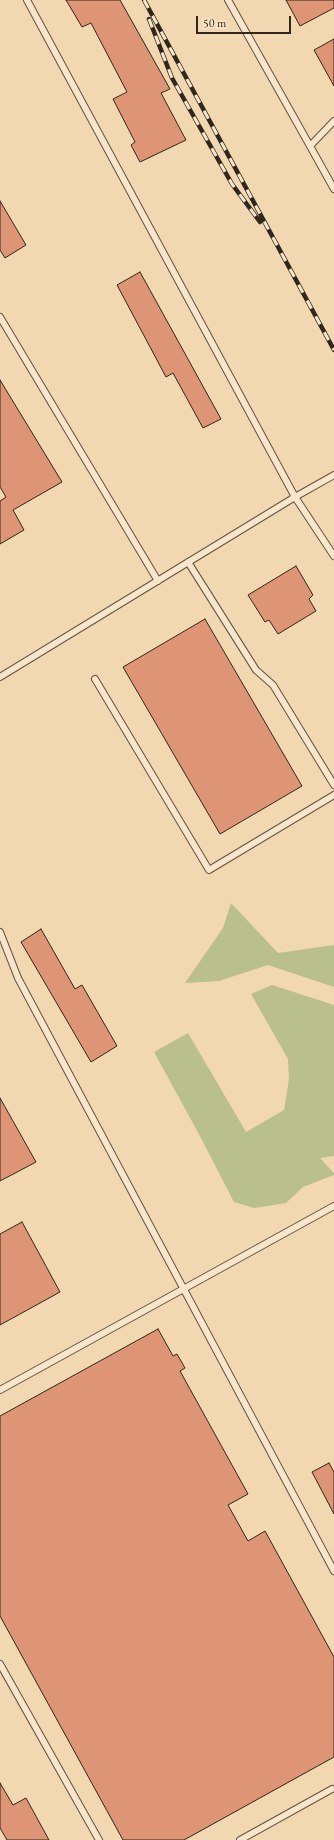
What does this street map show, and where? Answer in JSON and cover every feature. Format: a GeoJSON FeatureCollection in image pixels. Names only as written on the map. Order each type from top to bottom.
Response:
{"type":"FeatureCollection","features":[{"type":"Feature","properties":{"kind":"lane"},"geometry":{"type":"LineString","coordinates":[[28,0],[295,497],[334,556]]}},
{"type":"Feature","properties":{"kind":"lane"},"geometry":{"type":"LineString","coordinates":[[228,0],[334,189]]}},
{"type":"Feature","properties":{"kind":"lane"},"geometry":{"type":"LineString","coordinates":[[310,146],[334,121]]}},
{"type":"Feature","properties":{"kind":"lane"},"geometry":{"type":"LineString","coordinates":[[0,317],[158,581]]}},
{"type":"Feature","properties":{"kind":"lane"},"geometry":{"type":"LineString","coordinates":[[0,677],[295,497],[334,475]]}},
{"type":"Feature","properties":{"kind":"lane"},"geometry":{"type":"LineString","coordinates":[[188,562],[256,670],[273,684],[334,785]]}},
{"type":"Feature","properties":{"kind":"lane"},"geometry":{"type":"LineString","coordinates":[[95,678],[209,870],[334,794]]}},
{"type":"Feature","properties":{"kind":"lane"},"geometry":{"type":"LineString","coordinates":[[0,932],[18,978],[334,1571]]}},
{"type":"Feature","properties":{"kind":"lane"},"geometry":{"type":"LineString","coordinates":[[0,1390],[334,1206]]}},
{"type":"Feature","properties":{"kind":"lane"},"geometry":{"type":"LineString","coordinates":[[0,1664],[99,1840]]}},
{"type":"Feature","properties":{"kind":"lane"},"geometry":{"type":"LineString","coordinates":[[240,1840],[332,1789]]}},
{"type":"Feature","properties":{"kind":"green space"},"geometry":{"type":"Polygon","coordinates":[[[231,903],[278,953],[334,945],[334,987],[268,965],[219,981],[185,983],[223,928],[231,903]]]}},
{"type":"Feature","properties":{"kind":"green space"},"geometry":{"type":"Polygon","coordinates":[[[272,985],[334,1005],[334,1156],[320,1158],[334,1173],[334,1175],[303,1187],[286,1203],[254,1208],[234,1202],[154,1052],[188,1033],[246,1132],[284,1110],[289,1079],[288,1059],[251,994],[272,985]]]}},
{"type":"Feature","properties":{"kind":"building"},"geometry":{"type":"Polygon","coordinates":[[[66,0],[120,0],[170,89],[161,93],[186,140],[140,162],[131,145],[135,142],[113,99],[127,92],[91,23],[82,27],[66,0]]]}},
{"type":"Feature","properties":{"kind":"building"},"geometry":{"type":"Polygon","coordinates":[[[286,0],[334,0],[334,8],[300,26],[286,0]]]}},
{"type":"Feature","properties":{"kind":"building"},"geometry":{"type":"Polygon","coordinates":[[[334,39],[334,86],[314,50],[334,39]]]}},
{"type":"Feature","properties":{"kind":"building"},"geometry":{"type":"Polygon","coordinates":[[[0,201],[26,245],[5,258],[0,250],[0,201]]]}},
{"type":"Feature","properties":{"kind":"building"},"geometry":{"type":"Polygon","coordinates":[[[140,272],[221,419],[203,428],[173,373],[166,377],[117,285],[140,272]]]}},
{"type":"Feature","properties":{"kind":"building"},"geometry":{"type":"Polygon","coordinates":[[[0,380],[62,482],[13,510],[24,530],[0,544],[0,501],[6,497],[0,487],[0,380]]]}},
{"type":"Feature","properties":{"kind":"building"},"geometry":{"type":"Polygon","coordinates":[[[296,566],[313,595],[309,599],[316,611],[278,634],[269,620],[265,622],[248,595],[296,566]]]}},
{"type":"Feature","properties":{"kind":"building"},"geometry":{"type":"Polygon","coordinates":[[[205,619],[302,786],[220,834],[123,667],[205,619]]]}},
{"type":"Feature","properties":{"kind":"building"},"geometry":{"type":"Polygon","coordinates":[[[41,929],[75,989],[82,985],[117,1046],[91,1062],[21,942],[41,929]]]}},
{"type":"Feature","properties":{"kind":"building"},"geometry":{"type":"Polygon","coordinates":[[[0,1098],[36,1162],[0,1181],[0,1098]]]}},
{"type":"Feature","properties":{"kind":"building"},"geometry":{"type":"Polygon","coordinates":[[[22,1222],[60,1292],[0,1325],[0,1234],[22,1222]]]}},
{"type":"Feature","properties":{"kind":"building"},"geometry":{"type":"Polygon","coordinates":[[[158,1329],[173,1356],[177,1354],[185,1368],[180,1371],[248,1494],[228,1505],[248,1541],[265,1531],[334,1657],[334,1757],[184,1840],[123,1840],[0,1616],[0,1416],[158,1329]]]}},
{"type":"Feature","properties":{"kind":"building"},"geometry":{"type":"Polygon","coordinates":[[[329,1463],[334,1472],[334,1514],[312,1472],[329,1463]]]}},
{"type":"Feature","properties":{"kind":"building"},"geometry":{"type":"Polygon","coordinates":[[[0,1783],[13,1805],[26,1798],[49,1840],[7,1840],[0,1828],[0,1783]]]}},
{"type":"Feature","properties":{"kind":"railway"},"geometry":{"type":"LineString","coordinates":[[144,0],[334,350]]}},
{"type":"Feature","properties":{"kind":"railway"},"geometry":{"type":"LineString","coordinates":[[149,19],[172,78],[232,184],[260,222]]}}]}
